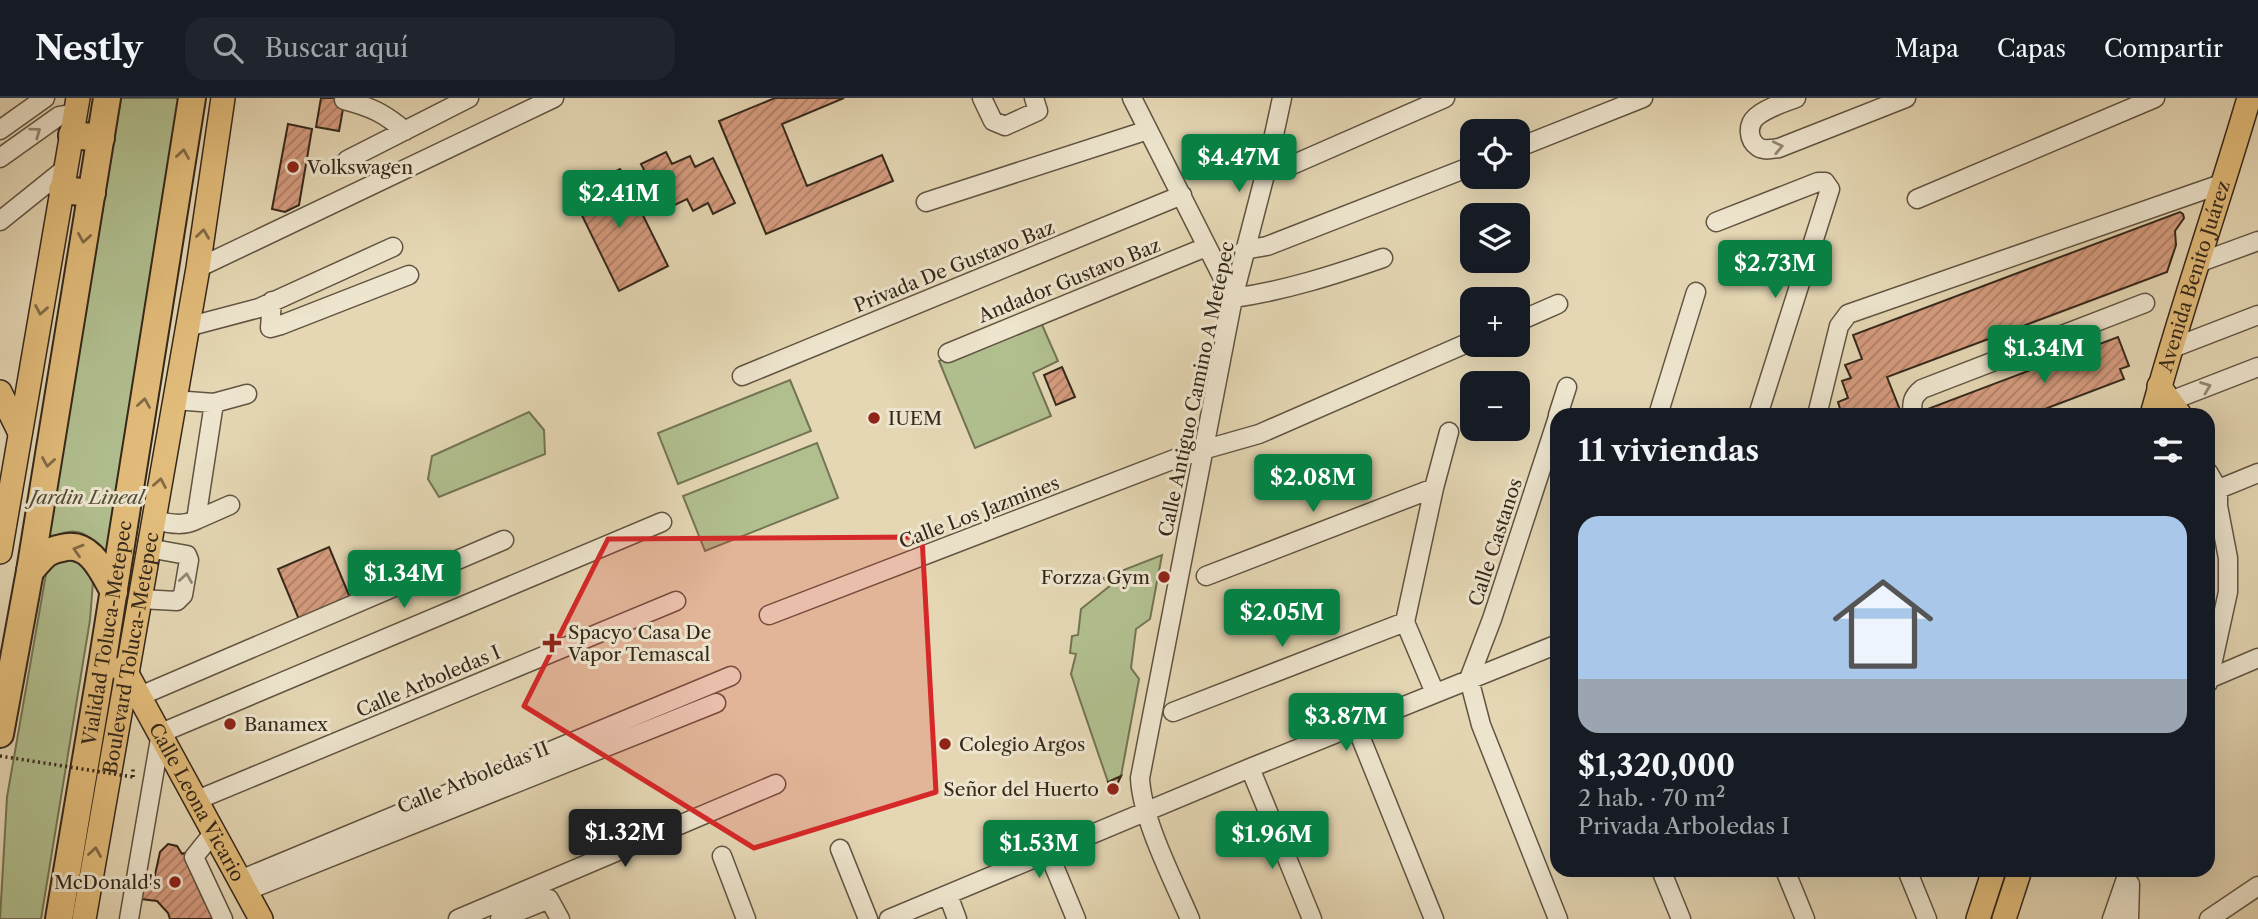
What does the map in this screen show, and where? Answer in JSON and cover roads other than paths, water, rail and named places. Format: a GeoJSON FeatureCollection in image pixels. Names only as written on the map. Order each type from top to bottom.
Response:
{"type":"FeatureCollection","features":[{"type":"Feature","properties":{"kind":"highway"},"geometry":{"type":"LineString","coordinates":[[0,734],[30,571],[107,98]]}},
{"type":"Feature","properties":{"kind":"highway","name":"Vialidad Toluca-Metepec"},"geometry":{"type":"LineString","coordinates":[[66,912],[103,658],[192,98]]}},
{"type":"Feature","properties":{"kind":"highway"},"geometry":{"type":"LineString","coordinates":[[75,115],[101,138]]}},
{"type":"Feature","properties":{"kind":"highway"},"geometry":{"type":"LineString","coordinates":[[64,179],[92,193]]}},
{"type":"Feature","properties":{"kind":"highway"},"geometry":{"type":"LineString","coordinates":[[30,571],[48,552],[77,547],[88,552],[102,569],[114,592]]}},
{"type":"Feature","properties":{"kind":"main road","name":"Boulevard Toluca-Metepec"},"geometry":{"type":"LineString","coordinates":[[84,919],[198,268],[223,98]]}},
{"type":"Feature","properties":{"kind":"main road","name":"Avenida Benito Juárez"},"geometry":{"type":"LineString","coordinates":[[2163,405],[2170,349],[2249,98]]}},
{"type":"Feature","properties":{"kind":"main road"},"geometry":{"type":"LineString","coordinates":[[0,548],[8,461],[20,433],[75,115]]}},
{"type":"Feature","properties":{"kind":"main road"},"geometry":{"type":"LineString","coordinates":[[0,392],[20,433]]}},
{"type":"Feature","properties":{"kind":"main road","name":"Calle Leona Vicario"},"geometry":{"type":"LineString","coordinates":[[103,658],[126,672],[261,919]]}},
{"type":"Feature","properties":{"kind":"main road"},"geometry":{"type":"LineString","coordinates":[[1978,919],[1992,877]]}},
{"type":"Feature","properties":{"kind":"main road"},"geometry":{"type":"LineString","coordinates":[[2004,919],[2018,877]]}},
{"type":"Feature","properties":{"kind":"street"},"geometry":{"type":"LineString","coordinates":[[0,130],[45,98]]}},
{"type":"Feature","properties":{"kind":"street"},"geometry":{"type":"LineString","coordinates":[[347,160],[469,98]]}},
{"type":"Feature","properties":{"kind":"street"},"geometry":{"type":"LineString","coordinates":[[198,268],[554,98]]}},
{"type":"Feature","properties":{"kind":"street"},"geometry":{"type":"LineString","coordinates":[[982,98],[993,121],[1005,126],[1038,111],[1034,98]]}},
{"type":"Feature","properties":{"kind":"street"},"geometry":{"type":"LineString","coordinates":[[1132,98],[1233,298],[1329,276],[1383,258]]}},
{"type":"Feature","properties":{"kind":"street","name":"Calle Antiguo Camino A Metepec"},"geometry":{"type":"LineString","coordinates":[[1190,919],[1146,813],[1141,791],[1142,764],[1233,298],[1282,98]]}},
{"type":"Feature","properties":{"kind":"street"},"geometry":{"type":"LineString","coordinates":[[1267,167],[1283,168],[1292,165],[1445,98]]}},
{"type":"Feature","properties":{"kind":"street"},"geometry":{"type":"LineString","coordinates":[[1530,143],[1643,98]]}},
{"type":"Feature","properties":{"kind":"street"},"geometry":{"type":"LineString","coordinates":[[1797,98],[1756,117],[1749,132],[1758,148],[1779,148],[1906,98]]}},
{"type":"Feature","properties":{"kind":"street"},"geometry":{"type":"LineString","coordinates":[[1917,199],[2155,98]]}},
{"type":"Feature","properties":{"kind":"street"},"geometry":{"type":"LineString","coordinates":[[344,100],[386,114],[405,131]]}},
{"type":"Feature","properties":{"kind":"street"},"geometry":{"type":"LineString","coordinates":[[0,158],[59,116],[75,115]]}},
{"type":"Feature","properties":{"kind":"street"},"geometry":{"type":"LineString","coordinates":[[926,202],[1148,130]]}},
{"type":"Feature","properties":{"kind":"street"},"geometry":{"type":"LineString","coordinates":[[1244,250],[1263,248],[1460,171]]}},
{"type":"Feature","properties":{"kind":"street"},"geometry":{"type":"LineString","coordinates":[[0,221],[64,179]]}},
{"type":"Feature","properties":{"kind":"street"},"geometry":{"type":"LineString","coordinates":[[1716,222],[1818,182],[1825,182],[1830,189],[1760,408]]}},
{"type":"Feature","properties":{"kind":"street"},"geometry":{"type":"LineString","coordinates":[[1819,408],[1839,326],[1848,314],[2224,183]]}},
{"type":"Feature","properties":{"kind":"street","name":"Privada De Gustavo Baz"},"geometry":{"type":"LineString","coordinates":[[742,376],[1182,195]]}},
{"type":"Feature","properties":{"kind":"street"},"geometry":{"type":"LineString","coordinates":[[2198,263],[2258,241]]}},
{"type":"Feature","properties":{"kind":"street"},"geometry":{"type":"LineString","coordinates":[[187,327],[245,313],[393,247]]}},
{"type":"Feature","properties":{"kind":"street","name":"Andador Gustavo Baz"},"geometry":{"type":"LineString","coordinates":[[948,353],[1206,247]]}},
{"type":"Feature","properties":{"kind":"street"},"geometry":{"type":"LineString","coordinates":[[272,301],[270,328],[409,275]]}},
{"type":"Feature","properties":{"kind":"street"},"geometry":{"type":"LineString","coordinates":[[1660,408],[1696,292]]}},
{"type":"Feature","properties":{"kind":"street"},"geometry":{"type":"LineString","coordinates":[[1912,408],[1914,395],[1922,389],[2145,303]]}},
{"type":"Feature","properties":{"kind":"street"},"geometry":{"type":"LineString","coordinates":[[1530,316],[1558,304]]}},
{"type":"Feature","properties":{"kind":"street"},"geometry":{"type":"LineString","coordinates":[[2170,349],[2258,315]]}},
{"type":"Feature","properties":{"kind":"street","name":"Calle Los Jazmines"},"geometry":{"type":"LineString","coordinates":[[769,615],[1204,448],[1259,434],[1460,346]]}},
{"type":"Feature","properties":{"kind":"street"},"geometry":{"type":"LineString","coordinates":[[2163,405],[2258,367]]}},
{"type":"Feature","properties":{"kind":"street","name":"Calle Castanos"},"geometry":{"type":"LineString","coordinates":[[1560,408],[1567,387]]}},
{"type":"Feature","properties":{"kind":"street"},"geometry":{"type":"LineString","coordinates":[[174,400],[214,403],[247,394]]}},
{"type":"Feature","properties":{"kind":"street"},"geometry":{"type":"LineString","coordinates":[[196,520],[214,403]]}},
{"type":"Feature","properties":{"kind":"street"},"geometry":{"type":"LineString","coordinates":[[1435,692],[1405,622],[1449,432]]}},
{"type":"Feature","properties":{"kind":"street","name":"Calle Castanos"},"geometry":{"type":"LineString","coordinates":[[1469,679],[1492,619],[1550,441]]}},
{"type":"Feature","properties":{"kind":"street"},"geometry":{"type":"LineString","coordinates":[[2215,495],[2258,474]]}},
{"type":"Feature","properties":{"kind":"street"},"geometry":{"type":"LineString","coordinates":[[1206,576],[1434,488]]}},
{"type":"Feature","properties":{"kind":"street"},"geometry":{"type":"LineString","coordinates":[[2215,504],[2228,558],[2228,592],[2215,656]]}},
{"type":"Feature","properties":{"kind":"street"},"geometry":{"type":"LineString","coordinates":[[153,520],[188,524],[230,505]]}},
{"type":"Feature","properties":{"kind":"street"},"geometry":{"type":"LineString","coordinates":[[129,919],[161,733],[662,522]]}},
{"type":"Feature","properties":{"kind":"street"},"geometry":{"type":"LineString","coordinates":[[140,696],[503,540]]}},
{"type":"Feature","properties":{"kind":"street"},"geometry":{"type":"LineString","coordinates":[[139,599],[177,601],[183,596],[189,561],[187,555],[148,548]]}},
{"type":"Feature","properties":{"kind":"street","name":"Calle Arboledas I"},"geometry":{"type":"LineString","coordinates":[[197,800],[676,601]]}},
{"type":"Feature","properties":{"kind":"street"},"geometry":{"type":"LineString","coordinates":[[1173,712],[1405,622]]}},
{"type":"Feature","properties":{"kind":"street"},"geometry":{"type":"LineString","coordinates":[[889,919],[1250,768],[1550,647]]}},
{"type":"Feature","properties":{"kind":"street"},"geometry":{"type":"LineString","coordinates":[[2215,679],[2258,658]]}},
{"type":"Feature","properties":{"kind":"street"},"geometry":{"type":"LineString","coordinates":[[243,885],[731,676]]}},
{"type":"Feature","properties":{"kind":"street"},"geometry":{"type":"LineString","coordinates":[[1469,679],[1481,725],[1558,919]]}},
{"type":"Feature","properties":{"kind":"street","name":"Calle Arboledas II"},"geometry":{"type":"LineString","coordinates":[[243,885],[341,852],[716,704]]}},
{"type":"Feature","properties":{"kind":"street"},"geometry":{"type":"LineString","coordinates":[[1356,726],[1434,919]]}},
{"type":"Feature","properties":{"kind":"street"},"geometry":{"type":"LineString","coordinates":[[1250,768],[1312,919]]}},
{"type":"Feature","properties":{"kind":"street"},"geometry":{"type":"LineString","coordinates":[[458,919],[776,784]]}},
{"type":"Feature","properties":{"kind":"street"},"geometry":{"type":"LineString","coordinates":[[214,832],[194,857],[223,919]]}},
{"type":"Feature","properties":{"kind":"street"},"geometry":{"type":"LineString","coordinates":[[840,849],[868,919]]}},
{"type":"Feature","properties":{"kind":"street"},"geometry":{"type":"LineString","coordinates":[[1049,854],[1076,919]]}},
{"type":"Feature","properties":{"kind":"street"},"geometry":{"type":"LineString","coordinates":[[722,856],[746,919]]}},
{"type":"Feature","properties":{"kind":"street"},"geometry":{"type":"LineString","coordinates":[[1664,877],[1681,919]]}},
{"type":"Feature","properties":{"kind":"street"},"geometry":{"type":"LineString","coordinates":[[1788,877],[1805,919]]}},
{"type":"Feature","properties":{"kind":"street"},"geometry":{"type":"LineString","coordinates":[[1910,877],[1927,919]]}},
{"type":"Feature","properties":{"kind":"street"},"geometry":{"type":"LineString","coordinates":[[2112,919],[2127,877]]}},
{"type":"Feature","properties":{"kind":"street"},"geometry":{"type":"LineString","coordinates":[[2129,919],[2130,877]]}},
{"type":"Feature","properties":{"kind":"street"},"geometry":{"type":"LineString","coordinates":[[2209,919],[2258,886]]}},
{"type":"Feature","properties":{"kind":"street"},"geometry":{"type":"LineString","coordinates":[[948,895],[957,919]]}},
{"type":"Feature","properties":{"kind":"street"},"geometry":{"type":"LineString","coordinates":[[500,919],[549,899],[560,919]]}},
{"type":"Feature","properties":{"kind":"place","name":"Volkswagen"},"geometry":{"type":"Point","coordinates":[293,167]}},
{"type":"Feature","properties":{"kind":"place","name":"IUEM"},"geometry":{"type":"Point","coordinates":[874,418]}},
{"type":"Feature","properties":{"kind":"place","name":"Forzza Gym"},"geometry":{"type":"Point","coordinates":[1164,577]}},
{"type":"Feature","properties":{"kind":"place","name":"Spacyo Casa De Vapor Temascal"},"geometry":{"type":"Point","coordinates":[552,643]}},
{"type":"Feature","properties":{"kind":"place","name":"Banamex"},"geometry":{"type":"Point","coordinates":[230,724]}},
{"type":"Feature","properties":{"kind":"place","name":"Colegio Argos"},"geometry":{"type":"Point","coordinates":[945,744]}},
{"type":"Feature","properties":{"kind":"place","name":"Señor del Huerto"},"geometry":{"type":"Point","coordinates":[1113,789]}},
{"type":"Feature","properties":{"kind":"place","name":"McDonald's"},"geometry":{"type":"Point","coordinates":[175,882]}},
{"type":"Feature","properties":{"kind":"park label","name":"Jardin Lineal"},"geometry":{"type":"Point","coordinates":[87,497]}}]}
